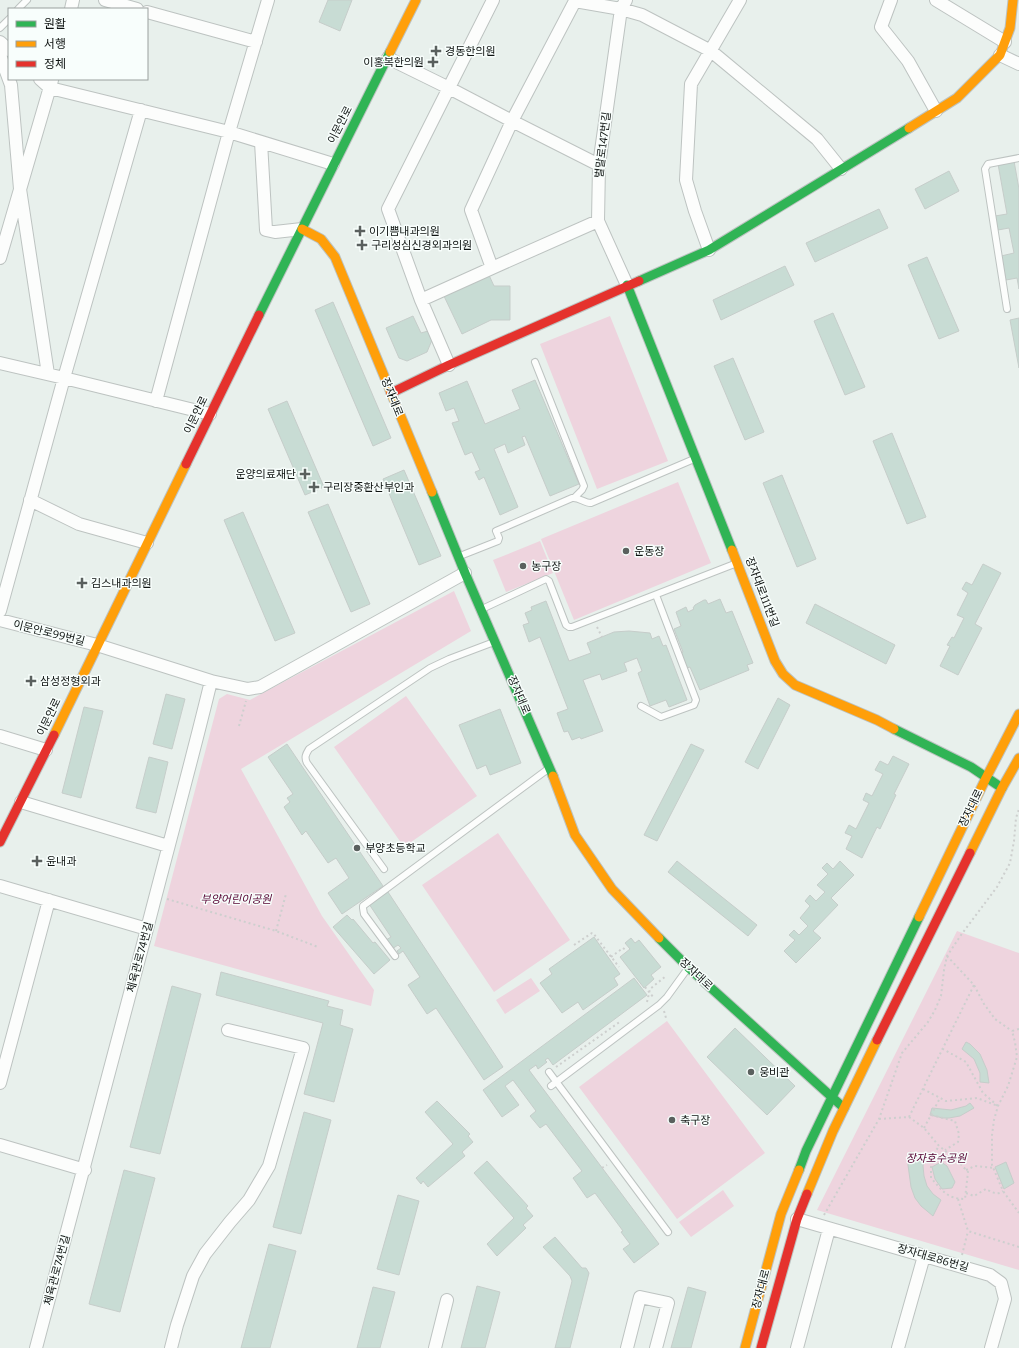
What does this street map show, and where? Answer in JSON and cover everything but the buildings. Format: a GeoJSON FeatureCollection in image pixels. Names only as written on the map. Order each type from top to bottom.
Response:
{"type":"FeatureCollection","features":[{"type":"Feature","properties":{"kind":"street"},"geometry":{"type":"LineString","coordinates":[[105,0],[133,8]]}},
{"type":"Feature","properties":{"kind":"street"},"geometry":{"type":"LineString","coordinates":[[156,401],[268,0]]}},
{"type":"Feature","properties":{"kind":"street","name":"이문안로"},"geometry":{"type":"LineString","coordinates":[[0,842],[21,802],[333,164],[388,58],[416,0]]}},
{"type":"Feature","properties":{"kind":"street"},"geometry":{"type":"LineString","coordinates":[[449,365],[421,300],[388,209],[493,0]]}},
{"type":"Feature","properties":{"kind":"street"},"geometry":{"type":"LineString","coordinates":[[709,250],[686,180],[691,84],[740,0]]}},
{"type":"Feature","properties":{"kind":"street"},"geometry":{"type":"LineString","coordinates":[[892,0],[881,27],[908,61],[936,111]]}},
{"type":"Feature","properties":{"kind":"street"},"geometry":{"type":"LineString","coordinates":[[936,0],[1005,42]]}},
{"type":"Feature","properties":{"kind":"street"},"geometry":{"type":"LineString","coordinates":[[391,393],[449,365],[709,250],[957,98],[1000,55],[1010,28],[1013,0]]}},
{"type":"Feature","properties":{"kind":"street"},"geometry":{"type":"LineString","coordinates":[[492,268],[471,210],[512,121],[575,1],[623,5],[711,51],[817,140],[842,169]]}},
{"type":"Feature","properties":{"kind":"street","name":"벌말로147번길"},"geometry":{"type":"LineString","coordinates":[[623,5],[598,165],[598,221],[627,285]]}},
{"type":"Feature","properties":{"kind":"street"},"geometry":{"type":"LineString","coordinates":[[148,12],[256,42]]}},
{"type":"Feature","properties":{"kind":"street"},"geometry":{"type":"LineString","coordinates":[[0,42],[8,49]]}},
{"type":"Feature","properties":{"kind":"street"},"geometry":{"type":"LineString","coordinates":[[0,55],[8,77]]}},
{"type":"Feature","properties":{"kind":"street"},"geometry":{"type":"LineString","coordinates":[[1000,55],[1019,64]]}},
{"type":"Feature","properties":{"kind":"street"},"geometry":{"type":"LineString","coordinates":[[388,58],[598,165]]}},
{"type":"Feature","properties":{"kind":"street"},"geometry":{"type":"LineString","coordinates":[[9,80],[11,85],[20,189],[48,374]]}},
{"type":"Feature","properties":{"kind":"street"},"geometry":{"type":"LineString","coordinates":[[1,253],[51,83],[141,110],[230,132],[333,164]]}},
{"type":"Feature","properties":{"kind":"street"},"geometry":{"type":"LineString","coordinates":[[0,611],[64,378],[141,110]]}},
{"type":"Feature","properties":{"kind":"street"},"geometry":{"type":"LineString","coordinates":[[261,142],[266,230],[275,232],[302,229]]}},
{"type":"Feature","properties":{"kind":"street"},"geometry":{"type":"LineString","coordinates":[[421,300],[598,221]]}},
{"type":"Feature","properties":{"kind":"street","name":"장자대로"},"geometry":{"type":"LineString","coordinates":[[302,229],[321,239],[335,257],[459,557],[550,768],[575,835],[612,889],[651,930],[688,967],[844,1108]]}},
{"type":"Feature","properties":{"kind":"street","name":"장자대로111번길"},"geometry":{"type":"LineString","coordinates":[[627,285],[662,377],[738,562],[774,661],[786,679],[800,688],[884,723],[971,767],[1002,788]]}},
{"type":"Feature","properties":{"kind":"street"},"geometry":{"type":"LineString","coordinates":[[0,363],[210,414]]}},
{"type":"Feature","properties":{"kind":"street"},"geometry":{"type":"LineString","coordinates":[[30,500],[79,524],[147,543]]}},
{"type":"Feature","properties":{"kind":"street"},"geometry":{"type":"LineString","coordinates":[[97,645],[211,682],[248,689],[260,687],[466,573]]}},
{"type":"Feature","properties":{"kind":"street","name":"이문안로99번길"},"geometry":{"type":"LineString","coordinates":[[0,620],[97,645]]}},
{"type":"Feature","properties":{"kind":"street","name":"체육관로74번길"},"geometry":{"type":"LineString","coordinates":[[36,1348],[85,1170],[168,846],[186,785],[211,682]]}},
{"type":"Feature","properties":{"kind":"street","name":"장자대로"},"geometry":{"type":"LineString","coordinates":[[745,1348],[781,1214],[806,1151],[986,778],[1019,714]]}},
{"type":"Feature","properties":{"kind":"street"},"geometry":{"type":"LineString","coordinates":[[0,736],[46,750]]}},
{"type":"Feature","properties":{"kind":"street","name":"장자대로"},"geometry":{"type":"LineString","coordinates":[[761,1348],[797,1219],[833,1131],[1002,788],[1019,758]]}},
{"type":"Feature","properties":{"kind":"street"},"geometry":{"type":"LineString","coordinates":[[21,802],[168,846]]}},
{"type":"Feature","properties":{"kind":"street"},"geometry":{"type":"LineString","coordinates":[[0,886],[147,929]]}},
{"type":"Feature","properties":{"kind":"street"},"geometry":{"type":"LineString","coordinates":[[0,1083],[49,900]]}},
{"type":"Feature","properties":{"kind":"street"},"geometry":{"type":"LineString","coordinates":[[171,1348],[193,1276],[205,1254],[230,1222],[250,1200],[269,1166],[303,1048],[228,1030]]}},
{"type":"Feature","properties":{"kind":"street"},"geometry":{"type":"LineString","coordinates":[[0,1145],[85,1170]]}},
{"type":"Feature","properties":{"kind":"street","name":"장자대로86번길"},"geometry":{"type":"LineString","coordinates":[[797,1219],[990,1275],[1001,1283],[1005,1299],[991,1348]]}},
{"type":"Feature","properties":{"kind":"street"},"geometry":{"type":"LineString","coordinates":[[797,1348],[829,1228]]}},
{"type":"Feature","properties":{"kind":"street"},"geometry":{"type":"LineString","coordinates":[[898,1348],[924,1256]]}},
{"type":"Feature","properties":{"kind":"street"},"geometry":{"type":"LineString","coordinates":[[627,1348],[640,1297],[668,1303],[656,1348]]}},
{"type":"Feature","properties":{"kind":"street"},"geometry":{"type":"LineString","coordinates":[[435,1348],[448,1300]]}},
{"type":"Feature","properties":{"kind":"lane"},"geometry":{"type":"LineString","coordinates":[[19,8],[27,0]]}},
{"type":"Feature","properties":{"kind":"lane"},"geometry":{"type":"LineString","coordinates":[[0,28],[8,20]]}},
{"type":"Feature","properties":{"kind":"lane"},"geometry":{"type":"LineString","coordinates":[[1007,309],[985,169],[988,164],[991,163],[1019,158]]}},
{"type":"Feature","properties":{"kind":"lane"},"geometry":{"type":"LineString","coordinates":[[459,557],[498,541],[499,538],[496,531],[576,497],[584,486],[535,362]]}},
{"type":"Feature","properties":{"kind":"lane"},"geometry":{"type":"LineString","coordinates":[[576,497],[589,504],[696,459]]}},
{"type":"Feature","properties":{"kind":"lane"},"geometry":{"type":"LineString","coordinates":[[481,609],[546,579],[549,581],[566,625],[572,627],[738,562]]}},
{"type":"Feature","properties":{"kind":"lane"},"geometry":{"type":"LineString","coordinates":[[641,706],[656,715],[664,717],[694,706],[696,703],[696,696],[656,594]]}},
{"type":"Feature","properties":{"kind":"lane"},"geometry":{"type":"LineString","coordinates":[[384,869],[307,763],[305,760],[306,753],[309,749],[430,668],[495,641]]}},
{"type":"Feature","properties":{"kind":"lane"},"geometry":{"type":"LineString","coordinates":[[395,956],[364,914],[362,908],[363,906],[550,768]]}},
{"type":"Feature","properties":{"kind":"lane"},"geometry":{"type":"LineString","coordinates":[[554,1083],[658,1006],[688,967]]}},
{"type":"Feature","properties":{"kind":"lane"},"geometry":{"type":"LineString","coordinates":[[549,1072],[554,1083],[668,1232]]}},
{"type":"Feature","properties":{"kind":"path"},"geometry":{"type":"LineString","coordinates":[[594,619],[602,637]]}},
{"type":"Feature","properties":{"kind":"path"},"geometry":{"type":"LineString","coordinates":[[239,726],[246,700]]}},
{"type":"Feature","properties":{"kind":"path"},"geometry":{"type":"LineString","coordinates":[[824,1215],[879,1119],[902,1053],[928,1022],[935,1010],[941,996],[947,956],[997,887],[1010,863],[1016,818],[1019,809]]}},
{"type":"Feature","properties":{"kind":"path"},"geometry":{"type":"LineString","coordinates":[[276,931],[286,894]]}},
{"type":"Feature","properties":{"kind":"path"},"geometry":{"type":"LineString","coordinates":[[156,896],[276,931],[318,947]]}},
{"type":"Feature","properties":{"kind":"path"},"geometry":{"type":"LineString","coordinates":[[574,945],[593,932],[619,968]]}},
{"type":"Feature","properties":{"kind":"path"},"geometry":{"type":"LineString","coordinates":[[611,957],[623,948],[627,951]]}},
{"type":"Feature","properties":{"kind":"path"},"geometry":{"type":"LineString","coordinates":[[947,956],[974,985],[984,1004],[995,1019],[1012,1031],[1017,1057],[1008,1086],[998,1106],[994,1120],[992,1135],[992,1165],[1003,1191],[1019,1213]]}},
{"type":"Feature","properties":{"kind":"path"},"geometry":{"type":"LineString","coordinates":[[647,1002],[650,989],[666,976]]}},
{"type":"Feature","properties":{"kind":"path"},"geometry":{"type":"LineString","coordinates":[[909,1117],[974,985]]}},
{"type":"Feature","properties":{"kind":"path"},"geometry":{"type":"LineString","coordinates":[[549,1072],[621,1021]]}},
{"type":"Feature","properties":{"kind":"path"},"geometry":{"type":"LineString","coordinates":[[1012,1031],[1019,1029]]}},
{"type":"Feature","properties":{"kind":"path"},"geometry":{"type":"LineString","coordinates":[[942,1049],[966,1062],[983,1093],[998,1106]]}},
{"type":"Feature","properties":{"kind":"path"},"geometry":{"type":"LineString","coordinates":[[923,1089],[946,1101],[977,1098],[998,1106]]}},
{"type":"Feature","properties":{"kind":"path"},"geometry":{"type":"LineString","coordinates":[[924,1128],[940,1098]]}},
{"type":"Feature","properties":{"kind":"path"},"geometry":{"type":"LineString","coordinates":[[931,1116],[955,1121],[959,1134],[958,1142],[944,1150]]}},
{"type":"Feature","properties":{"kind":"path"},"geometry":{"type":"LineString","coordinates":[[879,1119],[909,1117],[924,1128],[939,1146],[957,1160],[968,1172],[965,1199],[958,1199],[947,1195],[931,1178],[931,1158],[939,1146]]}},
{"type":"Feature","properties":{"kind":"path"},"geometry":{"type":"LineString","coordinates":[[966,1170],[975,1166],[994,1168]]}},
{"type":"Feature","properties":{"kind":"path"},"geometry":{"type":"LineString","coordinates":[[966,1193],[974,1196],[986,1189],[996,1194],[1003,1191]]}},
{"type":"Feature","properties":{"kind":"path"},"geometry":{"type":"LineString","coordinates":[[958,1199],[968,1231],[959,1266]]}},
{"type":"Feature","properties":{"kind":"path"},"geometry":{"type":"LineString","coordinates":[[968,1231],[1019,1247]]}},
{"type":"Feature","properties":{"kind":"green space"},"geometry":{"type":"Polygon","coordinates":[[[610,316],[668,461],[597,489],[540,344],[610,316]]]}},
{"type":"Feature","properties":{"kind":"green space","name":"운동장"},"geometry":{"type":"Polygon","coordinates":[[[678,482],[711,563],[574,620],[541,539],[678,482]]]}},
{"type":"Feature","properties":{"kind":"green space","name":"농구장"},"geometry":{"type":"Polygon","coordinates":[[[540,541],[553,573],[506,592],[493,560],[540,541]]]}},
{"type":"Feature","properties":{"kind":"green space","name":"부양어린이공원"},"geometry":{"type":"Polygon","coordinates":[[[454,591],[471,631],[241,769],[322,916],[374,990],[371,1006],[154,946],[219,699],[227,694],[250,700],[454,591]]]}},
{"type":"Feature","properties":{"kind":"green space"},"geometry":{"type":"Polygon","coordinates":[[[406,696],[477,796],[404,847],[334,747],[406,696]]]}},
{"type":"Feature","properties":{"kind":"green space"},"geometry":{"type":"Polygon","coordinates":[[[498,833],[570,940],[494,992],[422,885],[498,833]]]}},
{"type":"Feature","properties":{"kind":"green space","name":"장자호수공원"},"geometry":{"type":"Polygon","coordinates":[[[957,931],[1019,953],[1019,1270],[817,1210],[957,931]]]}},
{"type":"Feature","properties":{"kind":"green space"},"geometry":{"type":"Polygon","coordinates":[[[531,978],[540,991],[505,1014],[496,1000],[531,978]]]}},
{"type":"Feature","properties":{"kind":"green space","name":"축구장"},"geometry":{"type":"Polygon","coordinates":[[[667,1021],[765,1153],[677,1219],[579,1087],[667,1021]]]}},
{"type":"Feature","properties":{"kind":"green space"},"geometry":{"type":"Polygon","coordinates":[[[723,1190],[734,1206],[691,1237],[679,1222],[723,1190]]]}},
{"type":"Feature","properties":{"kind":"traffic: fast"},"geometry":{"type":"LineString","coordinates":[[259,315],[390,52]]}},
{"type":"Feature","properties":{"kind":"traffic: fast"},"geometry":{"type":"LineString","coordinates":[[639,281],[709,250],[909,128]]}},
{"type":"Feature","properties":{"kind":"traffic: fast"},"geometry":{"type":"LineString","coordinates":[[627,285],[732,550]]}},
{"type":"Feature","properties":{"kind":"traffic: fast"},"geometry":{"type":"LineString","coordinates":[[432,492],[465,573],[553,776]]}},
{"type":"Feature","properties":{"kind":"traffic: fast"},"geometry":{"type":"LineString","coordinates":[[894,729],[971,767],[1002,788]]}},
{"type":"Feature","properties":{"kind":"traffic: fast"},"geometry":{"type":"LineString","coordinates":[[799,1170],[806,1151],[919,917]]}},
{"type":"Feature","properties":{"kind":"traffic: fast"},"geometry":{"type":"LineString","coordinates":[[659,938],[690,969],[844,1108]]}},
{"type":"Feature","properties":{"kind":"traffic: slow"},"geometry":{"type":"LineString","coordinates":[[390,52],[416,0]]}},
{"type":"Feature","properties":{"kind":"traffic: slow"},"geometry":{"type":"LineString","coordinates":[[909,128],[957,98],[1000,55],[1010,28],[1013,0]]}},
{"type":"Feature","properties":{"kind":"traffic: slow"},"geometry":{"type":"LineString","coordinates":[[302,229],[321,239],[335,257],[432,492]]}},
{"type":"Feature","properties":{"kind":"traffic: slow"},"geometry":{"type":"LineString","coordinates":[[54,735],[186,464]]}},
{"type":"Feature","properties":{"kind":"traffic: slow"},"geometry":{"type":"LineString","coordinates":[[732,550],[775,661],[783,674],[795,685],[877,720],[894,729]]}},
{"type":"Feature","properties":{"kind":"traffic: slow"},"geometry":{"type":"LineString","coordinates":[[919,917],[986,778],[1019,714]]}},
{"type":"Feature","properties":{"kind":"traffic: slow"},"geometry":{"type":"LineString","coordinates":[[970,853],[1002,788],[1019,758]]}},
{"type":"Feature","properties":{"kind":"traffic: slow"},"geometry":{"type":"LineString","coordinates":[[553,776],[575,835],[612,889],[659,938]]}},
{"type":"Feature","properties":{"kind":"traffic: slow"},"geometry":{"type":"LineString","coordinates":[[807,1194],[833,1131],[877,1040]]}},
{"type":"Feature","properties":{"kind":"traffic: slow"},"geometry":{"type":"LineString","coordinates":[[745,1348],[781,1214],[799,1170]]}},
{"type":"Feature","properties":{"kind":"traffic: jam"},"geometry":{"type":"LineString","coordinates":[[391,393],[449,365],[639,281]]}},
{"type":"Feature","properties":{"kind":"traffic: jam"},"geometry":{"type":"LineString","coordinates":[[186,464],[259,315]]}},
{"type":"Feature","properties":{"kind":"traffic: jam"},"geometry":{"type":"LineString","coordinates":[[0,842],[54,735]]}},
{"type":"Feature","properties":{"kind":"traffic: jam"},"geometry":{"type":"LineString","coordinates":[[877,1040],[970,853]]}},
{"type":"Feature","properties":{"kind":"traffic: jam"},"geometry":{"type":"LineString","coordinates":[[761,1348],[797,1219],[807,1194]]}},
{"type":"Feature","properties":{"kind":"place","name":"경동한의원"},"geometry":{"type":"Point","coordinates":[436,51]}},
{"type":"Feature","properties":{"kind":"place","name":"이홍복한의원"},"geometry":{"type":"Point","coordinates":[433,62]}},
{"type":"Feature","properties":{"kind":"place","name":"이기쁨내과의원"},"geometry":{"type":"Point","coordinates":[360,231]}},
{"type":"Feature","properties":{"kind":"place","name":"구리성심신경외과의원"},"geometry":{"type":"Point","coordinates":[362,245]}},
{"type":"Feature","properties":{"kind":"place","name":"운양의료재단"},"geometry":{"type":"Point","coordinates":[305,474]}},
{"type":"Feature","properties":{"kind":"place","name":"구리장중환산부인과"},"geometry":{"type":"Point","coordinates":[314,487]}},
{"type":"Feature","properties":{"kind":"place","name":"운동장"},"geometry":{"type":"Point","coordinates":[626,551]}},
{"type":"Feature","properties":{"kind":"place","name":"농구장"},"geometry":{"type":"Point","coordinates":[523,566]}},
{"type":"Feature","properties":{"kind":"place","name":"김스내과의원"},"geometry":{"type":"Point","coordinates":[82,583]}},
{"type":"Feature","properties":{"kind":"place","name":"삼성정형외과"},"geometry":{"type":"Point","coordinates":[31,681]}},
{"type":"Feature","properties":{"kind":"place","name":"부양초등학교"},"geometry":{"type":"Point","coordinates":[357,848]}},
{"type":"Feature","properties":{"kind":"place","name":"윤내과"},"geometry":{"type":"Point","coordinates":[37,861]}},
{"type":"Feature","properties":{"kind":"place","name":"웅비관"},"geometry":{"type":"Point","coordinates":[751,1072]}},
{"type":"Feature","properties":{"kind":"place","name":"축구장"},"geometry":{"type":"Point","coordinates":[672,1120]}}]}
